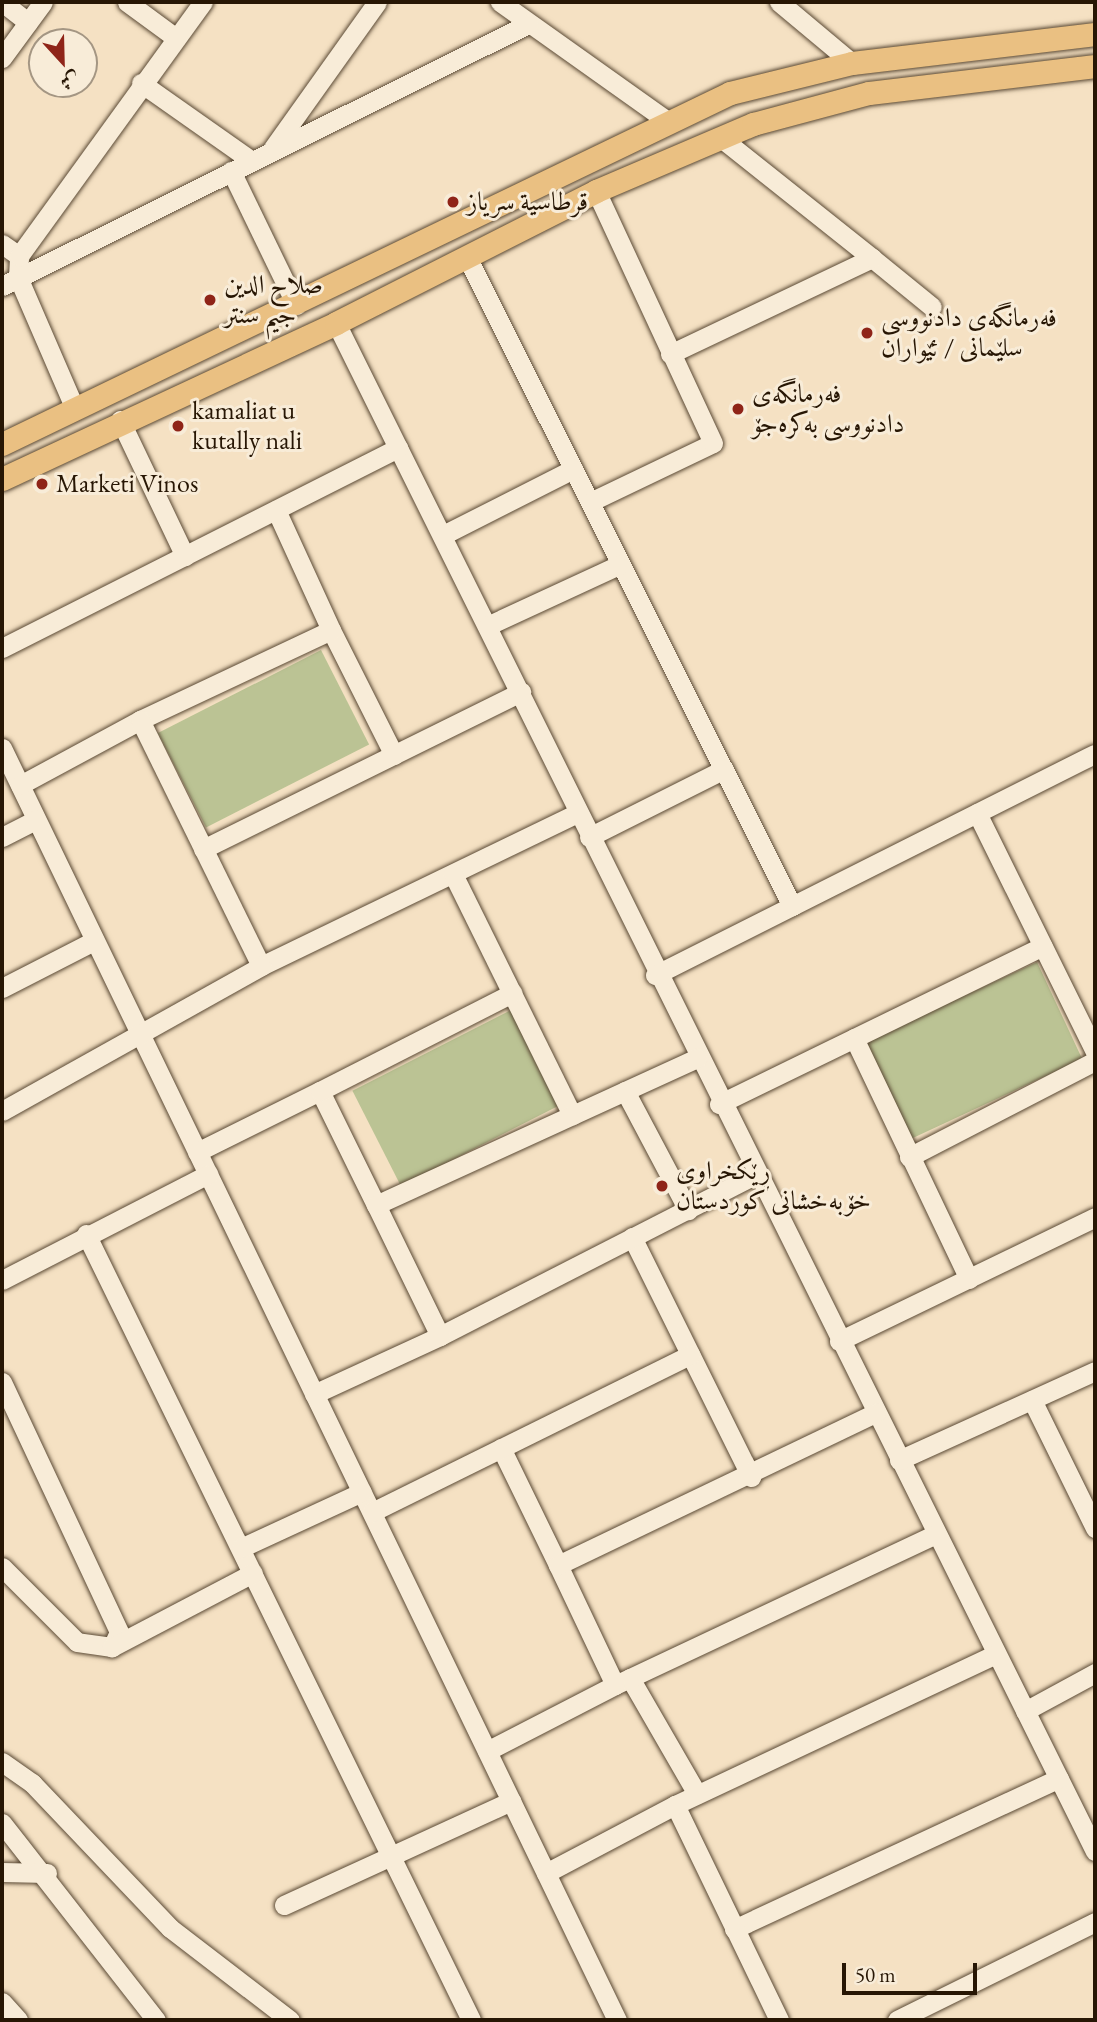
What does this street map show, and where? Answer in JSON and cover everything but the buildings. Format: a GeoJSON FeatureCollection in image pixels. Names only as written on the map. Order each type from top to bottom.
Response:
{"type":"FeatureCollection","features":[{"type":"Feature","properties":{"kind":"main road"},"geometry":{"type":"LineString","coordinates":[[2,444],[296,305],[666,120],[770,79],[852,63],[1095,34]]}},
{"type":"Feature","properties":{"kind":"main road"},"geometry":{"type":"LineString","coordinates":[[2,479],[120,420],[336,323],[635,172],[720,137],[851,96],[1095,66]]}},
{"type":"Feature","properties":{"kind":"main road"},"geometry":{"type":"LineString","coordinates":[[622,142],[635,172]]}},
{"type":"Feature","properties":{"kind":"main road"},"geometry":{"type":"LineString","coordinates":[[568,170],[589,194]]}},
{"type":"Feature","properties":{"kind":"street"},"geometry":{"type":"LineString","coordinates":[[2,2],[28,22]]}},
{"type":"Feature","properties":{"kind":"street"},"geometry":{"type":"LineString","coordinates":[[2,58],[43,2]]}},
{"type":"Feature","properties":{"kind":"street"},"geometry":{"type":"LineString","coordinates":[[127,2],[176,38]]}},
{"type":"Feature","properties":{"kind":"street"},"geometry":{"type":"LineString","coordinates":[[75,409],[10,281],[19,256],[141,83],[203,2]]}},
{"type":"Feature","properties":{"kind":"street"},"geometry":{"type":"LineString","coordinates":[[270,152],[377,2]]}},
{"type":"Feature","properties":{"kind":"street"},"geometry":{"type":"LineString","coordinates":[[500,2],[666,120]]}},
{"type":"Feature","properties":{"kind":"street"},"geometry":{"type":"LineString","coordinates":[[779,2],[852,63]]}},
{"type":"Feature","properties":{"kind":"street"},"geometry":{"type":"LineString","coordinates":[[10,281],[528,24]]}},
{"type":"Feature","properties":{"kind":"street"},"geometry":{"type":"LineString","coordinates":[[141,83],[252,161]]}},
{"type":"Feature","properties":{"kind":"street"},"geometry":{"type":"LineString","coordinates":[[720,137],[932,307]]}},
{"type":"Feature","properties":{"kind":"street"},"geometry":{"type":"LineString","coordinates":[[231,171],[296,305]]}},
{"type":"Feature","properties":{"kind":"street"},"geometry":{"type":"LineString","coordinates":[[589,194],[712,443],[590,502]]}},
{"type":"Feature","properties":{"kind":"street"},"geometry":{"type":"LineString","coordinates":[[2,244],[19,256]]}},
{"type":"Feature","properties":{"kind":"street"},"geometry":{"type":"LineString","coordinates":[[467,257],[792,906]]}},
{"type":"Feature","properties":{"kind":"street"},"geometry":{"type":"LineString","coordinates":[[670,354],[872,258]]}},
{"type":"Feature","properties":{"kind":"street"},"geometry":{"type":"LineString","coordinates":[[336,323],[489,625],[696,1058],[1095,1851]]}},
{"type":"Feature","properties":{"kind":"street"},"geometry":{"type":"LineString","coordinates":[[120,420],[185,556]]}},
{"type":"Feature","properties":{"kind":"street"},"geometry":{"type":"LineString","coordinates":[[2,648],[398,448]]}},
{"type":"Feature","properties":{"kind":"street"},"geometry":{"type":"LineString","coordinates":[[443,535],[573,469]]}},
{"type":"Feature","properties":{"kind":"street"},"geometry":{"type":"LineString","coordinates":[[276,510],[331,630],[394,755]]}},
{"type":"Feature","properties":{"kind":"street"},"geometry":{"type":"LineString","coordinates":[[489,625],[621,564]]}},
{"type":"Feature","properties":{"kind":"street"},"geometry":{"type":"LineString","coordinates":[[20,785],[140,720],[331,630]]}},
{"type":"Feature","properties":{"kind":"street"},"geometry":{"type":"LineString","coordinates":[[203,849],[521,692]]}},
{"type":"Feature","properties":{"kind":"street"},"geometry":{"type":"LineString","coordinates":[[140,720],[261,967]]}},
{"type":"Feature","properties":{"kind":"street"},"geometry":{"type":"LineString","coordinates":[[2,748],[140,1039],[208,1174],[617,2020]]}},
{"type":"Feature","properties":{"kind":"street"},"geometry":{"type":"LineString","coordinates":[[655,975],[1095,754]]}},
{"type":"Feature","properties":{"kind":"street"},"geometry":{"type":"LineString","coordinates":[[589,837],[724,769]]}},
{"type":"Feature","properties":{"kind":"street"},"geometry":{"type":"LineString","coordinates":[[2,1111],[140,1039],[261,967],[578,813]]}},
{"type":"Feature","properties":{"kind":"street"},"geometry":{"type":"LineString","coordinates":[[977,813],[1095,1052]]}},
{"type":"Feature","properties":{"kind":"street"},"geometry":{"type":"LineString","coordinates":[[2,837],[36,820]]}},
{"type":"Feature","properties":{"kind":"street"},"geometry":{"type":"LineString","coordinates":[[453,874],[572,1115]]}},
{"type":"Feature","properties":{"kind":"street"},"geometry":{"type":"LineString","coordinates":[[2,988],[94,941]]}},
{"type":"Feature","properties":{"kind":"street"},"geometry":{"type":"LineString","coordinates":[[719,1104],[1042,946]]}},
{"type":"Feature","properties":{"kind":"street"},"geometry":{"type":"LineString","coordinates":[[197,1152],[512,993]]}},
{"type":"Feature","properties":{"kind":"street"},"geometry":{"type":"LineString","coordinates":[[854,1038],[969,1279]]}},
{"type":"Feature","properties":{"kind":"street"},"geometry":{"type":"LineString","coordinates":[[376,1205],[696,1058]]}},
{"type":"Feature","properties":{"kind":"street"},"geometry":{"type":"LineString","coordinates":[[909,1157],[1095,1061]]}},
{"type":"Feature","properties":{"kind":"street"},"geometry":{"type":"LineString","coordinates":[[320,1091],[440,1336]]}},
{"type":"Feature","properties":{"kind":"street"},"geometry":{"type":"LineString","coordinates":[[625,1091],[688,1210]]}},
{"type":"Feature","properties":{"kind":"street"},"geometry":{"type":"LineString","coordinates":[[2,1280],[86,1234],[208,1174]]}},
{"type":"Feature","properties":{"kind":"street"},"geometry":{"type":"LineString","coordinates":[[314,1394],[440,1336],[755,1175]]}},
{"type":"Feature","properties":{"kind":"street"},"geometry":{"type":"LineString","coordinates":[[839,1341],[1095,1217]]}},
{"type":"Feature","properties":{"kind":"street"},"geometry":{"type":"LineString","coordinates":[[86,1234],[471,2020]]}},
{"type":"Feature","properties":{"kind":"street"},"geometry":{"type":"LineString","coordinates":[[632,1237],[751,1477]]}},
{"type":"Feature","properties":{"kind":"street"},"geometry":{"type":"LineString","coordinates":[[372,1512],[690,1355]]}},
{"type":"Feature","properties":{"kind":"street"},"geometry":{"type":"LineString","coordinates":[[899,1460],[1095,1371]]}},
{"type":"Feature","properties":{"kind":"street"},"geometry":{"type":"LineString","coordinates":[[2,1382],[119,1632],[112,1647]]}},
{"type":"Feature","properties":{"kind":"street"},"geometry":{"type":"LineString","coordinates":[[1032,1400],[1094,1522]]}},
{"type":"Feature","properties":{"kind":"street"},"geometry":{"type":"LineString","coordinates":[[558,1565],[751,1477],[875,1413]]}},
{"type":"Feature","properties":{"kind":"street"},"geometry":{"type":"LineString","coordinates":[[501,1448],[558,1565],[623,1682],[697,1794]]}},
{"type":"Feature","properties":{"kind":"street"},"geometry":{"type":"LineString","coordinates":[[241,1548],[362,1492]]}},
{"type":"Feature","properties":{"kind":"street"},"geometry":{"type":"LineString","coordinates":[[487,1751],[623,1682],[936,1534]]}},
{"type":"Feature","properties":{"kind":"street"},"geometry":{"type":"LineString","coordinates":[[2,1566],[77,1642],[112,1647],[253,1573]]}},
{"type":"Feature","properties":{"kind":"street"},"geometry":{"type":"LineString","coordinates":[[546,1873],[697,1794],[996,1654]]}},
{"type":"Feature","properties":{"kind":"street"},"geometry":{"type":"LineString","coordinates":[[1025,1711],[1095,1673]]}},
{"type":"Feature","properties":{"kind":"street"},"geometry":{"type":"LineString","coordinates":[[2,1762],[32,1783],[170,1928],[290,2020]]}},
{"type":"Feature","properties":{"kind":"street"},"geometry":{"type":"LineString","coordinates":[[734,1929],[1059,1778]]}},
{"type":"Feature","properties":{"kind":"street"},"geometry":{"type":"LineString","coordinates":[[284,1905],[391,1859],[511,1801]]}},
{"type":"Feature","properties":{"kind":"street"},"geometry":{"type":"LineString","coordinates":[[675,1805],[779,2020]]}},
{"type":"Feature","properties":{"kind":"street"},"geometry":{"type":"LineString","coordinates":[[2,1823],[47,1873],[156,2020]]}},
{"type":"Feature","properties":{"kind":"street"},"geometry":{"type":"LineString","coordinates":[[2,1872],[47,1873]]}},
{"type":"Feature","properties":{"kind":"street"},"geometry":{"type":"LineString","coordinates":[[897,2020],[1095,1922]]}},
{"type":"Feature","properties":{"kind":"street"},"geometry":{"type":"LineString","coordinates":[[2,2002],[18,2020]]}},
{"type":"Feature","properties":{"kind":"green space"},"geometry":{"type":"Polygon","coordinates":[[[321,650],[369,744],[206,828],[158,733],[321,650]]]}},
{"type":"Feature","properties":{"kind":"green space"},"geometry":{"type":"Polygon","coordinates":[[[1037,962],[1082,1059],[912,1138],[867,1041],[1037,962]]]}},
{"type":"Feature","properties":{"kind":"green space"},"geometry":{"type":"Polygon","coordinates":[[[511,1010],[560,1105],[401,1186],[352,1091],[511,1010]]]}},
{"type":"Feature","properties":{"kind":"place","name":"قرطاسية سرياز"},"geometry":{"type":"Point","coordinates":[453,202]}},
{"type":"Feature","properties":{"kind":"place","name":"صلاح الدين جيم سنتر"},"geometry":{"type":"Point","coordinates":[210,300]}},
{"type":"Feature","properties":{"kind":"place","name":"فەرمانگەی دادنووسی سلێمانی / ئێواران"},"geometry":{"type":"Point","coordinates":[867,333]}},
{"type":"Feature","properties":{"kind":"place","name":"فەرمانگەی دادنووسی بەکرەجۆ"},"geometry":{"type":"Point","coordinates":[738,409]}},
{"type":"Feature","properties":{"kind":"place","name":"kamaliat u kutally nali"},"geometry":{"type":"Point","coordinates":[178,426]}},
{"type":"Feature","properties":{"kind":"place","name":"Marketi Vinos"},"geometry":{"type":"Point","coordinates":[42,484]}},
{"type":"Feature","properties":{"kind":"place","name":"ڕێکخراوی خۆبەخشانی کوردستان"},"geometry":{"type":"Point","coordinates":[662,1186]}}]}
